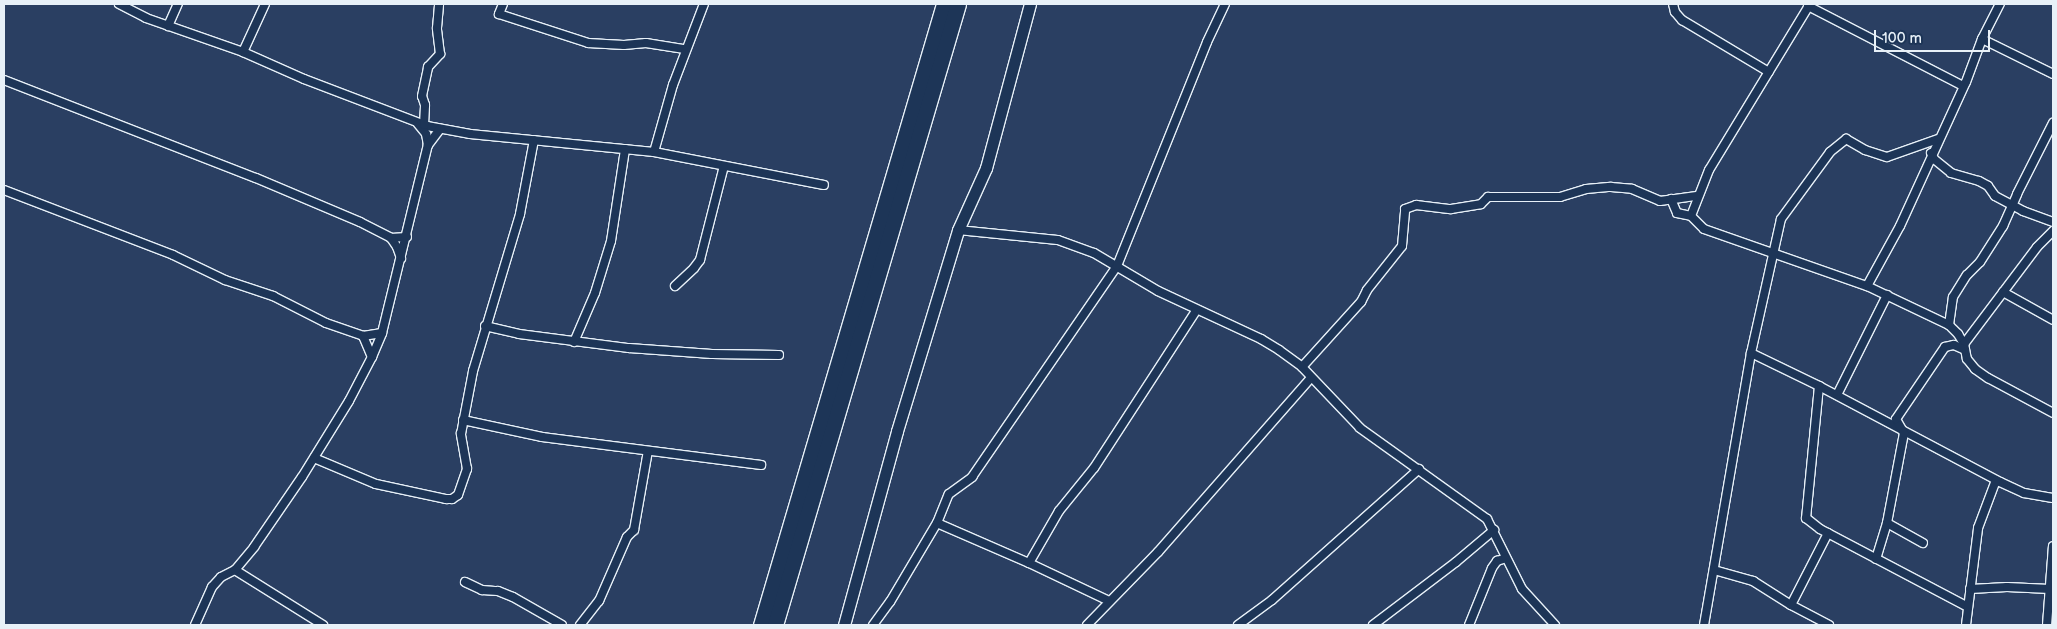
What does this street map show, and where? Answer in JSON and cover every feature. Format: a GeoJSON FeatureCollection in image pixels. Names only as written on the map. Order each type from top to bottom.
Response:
{"type":"FeatureCollection","features":[{"type":"Feature","properties":{"kind":"highway"},"geometry":{"type":"LineString","coordinates":[[761,625],[944,4]]}},
{"type":"Feature","properties":{"kind":"highway"},"geometry":{"type":"LineString","coordinates":[[775,625],[958,4]]}},
{"type":"Feature","properties":{"kind":"street"},"geometry":{"type":"LineString","coordinates":[[119,4],[146,18],[243,52],[421,125],[534,140],[654,152],[824,185]]}},
{"type":"Feature","properties":{"kind":"street"},"geometry":{"type":"LineString","coordinates":[[168,26],[178,4]]}},
{"type":"Feature","properties":{"kind":"street"},"geometry":{"type":"LineString","coordinates":[[243,52],[265,4]]}},
{"type":"Feature","properties":{"kind":"street"},"geometry":{"type":"LineString","coordinates":[[195,625],[202,614],[212,587],[221,577],[234,570],[254,547],[314,458],[349,401],[382,333],[428,145],[426,134],[421,125],[425,105],[422,96],[428,66],[440,54],[437,28],[439,4]]}},
{"type":"Feature","properties":{"kind":"street"},"geometry":{"type":"LineString","coordinates":[[503,4],[499,14],[588,43],[624,45],[646,43],[686,50]]}},
{"type":"Feature","properties":{"kind":"street"},"geometry":{"type":"LineString","coordinates":[[654,152],[686,50],[704,4]]}},
{"type":"Feature","properties":{"kind":"street"},"geometry":{"type":"LineString","coordinates":[[844,625],[897,430],[958,230],[986,168],[1030,4]]}},
{"type":"Feature","properties":{"kind":"street"},"geometry":{"type":"LineString","coordinates":[[873,625],[890,602],[937,523],[949,494],[972,477],[1118,266],[1207,42],[1225,4]]}},
{"type":"Feature","properties":{"kind":"street"},"geometry":{"type":"LineString","coordinates":[[1673,4],[1675,12],[1682,20],[1769,72]]}},
{"type":"Feature","properties":{"kind":"street"},"geometry":{"type":"LineString","coordinates":[[1867,286],[1900,226],[1982,39],[2000,4]]}},
{"type":"Feature","properties":{"kind":"street"},"geometry":{"type":"LineString","coordinates":[[1691,216],[1697,196],[1709,170],[1809,5],[1963,86]]}},
{"type":"Feature","properties":{"kind":"street"},"geometry":{"type":"LineString","coordinates":[[1982,39],[2053,74]]}},
{"type":"Feature","properties":{"kind":"street"},"geometry":{"type":"LineString","coordinates":[[4,80],[256,178],[360,222],[391,238],[397,247],[401,259]]}},
{"type":"Feature","properties":{"kind":"street"},"geometry":{"type":"LineString","coordinates":[[1948,325],[1953,297],[1967,275],[1980,262],[2003,226],[2053,123]]}},
{"type":"Feature","properties":{"kind":"street"},"geometry":{"type":"LineString","coordinates":[[428,145],[440,129]]}},
{"type":"Feature","properties":{"kind":"street"},"geometry":{"type":"LineString","coordinates":[[1704,625],[1751,353],[1781,219],[1830,152],[1846,139],[1864,150],[1887,158],[1938,139]]}},
{"type":"Feature","properties":{"kind":"street"},"geometry":{"type":"LineString","coordinates":[[314,458],[376,484],[452,499],[458,495],[463,485],[466,469],[461,434],[463,420],[485,326],[520,214],[534,140]]}},
{"type":"Feature","properties":{"kind":"street"},"geometry":{"type":"LineString","coordinates":[[574,342],[595,293],[612,242],[625,149]]}},
{"type":"Feature","properties":{"kind":"street"},"geometry":{"type":"LineString","coordinates":[[1931,153],[1934,159],[1951,172],[1979,181],[1988,186],[1996,196],[2012,205],[2053,222]]}},
{"type":"Feature","properties":{"kind":"street"},"geometry":{"type":"LineString","coordinates":[[675,286],[700,260],[724,166]]}},
{"type":"Feature","properties":{"kind":"street"},"geometry":{"type":"LineString","coordinates":[[1302,367],[1361,302],[1367,290],[1402,246],[1405,208],[1416,205],[1450,208],[1481,204],[1488,198],[1560,197],[1586,189],[1611,187],[1632,189],[1660,201],[1697,196]]}},
{"type":"Feature","properties":{"kind":"street"},"geometry":{"type":"LineString","coordinates":[[4,190],[173,255],[224,280],[273,296],[326,323],[363,336],[382,333]]}},
{"type":"Feature","properties":{"kind":"street"},"geometry":{"type":"LineString","coordinates":[[1671,199],[1677,213],[1691,216],[1704,229],[1867,286],[1948,325],[1964,347],[1967,359],[1975,369],[2053,413]]}},
{"type":"Feature","properties":{"kind":"street"},"geometry":{"type":"LineString","coordinates":[[958,230],[1058,240],[1094,253],[1158,291],[1262,339],[1302,367],[1360,428],[1487,519],[1522,589],[1555,625]]}},
{"type":"Feature","properties":{"kind":"street"},"geometry":{"type":"LineString","coordinates":[[1964,347],[2036,247],[2053,230]]}},
{"type":"Feature","properties":{"kind":"street"},"geometry":{"type":"LineString","coordinates":[[391,238],[407,237]]}},
{"type":"Feature","properties":{"kind":"street"},"geometry":{"type":"LineString","coordinates":[[2003,292],[2053,320]]}},
{"type":"Feature","properties":{"kind":"street"},"geometry":{"type":"LineString","coordinates":[[1837,395],[1887,295]]}},
{"type":"Feature","properties":{"kind":"street"},"geometry":{"type":"LineString","coordinates":[[1030,563],[1059,511],[1094,468],[1196,310]]}},
{"type":"Feature","properties":{"kind":"street"},"geometry":{"type":"LineString","coordinates":[[485,326],[519,334],[574,342],[712,354],[779,355]]}},
{"type":"Feature","properties":{"kind":"street"},"geometry":{"type":"LineString","coordinates":[[363,336],[372,357]]}},
{"type":"Feature","properties":{"kind":"street"},"geometry":{"type":"LineString","coordinates":[[1876,559],[1887,523],[1904,433],[1896,419],[1945,347],[1954,344],[1964,347]]}},
{"type":"Feature","properties":{"kind":"street"},"geometry":{"type":"LineString","coordinates":[[1751,353],[1837,395],[1904,433],[1996,480],[2024,493],[2053,498]]}},
{"type":"Feature","properties":{"kind":"street"},"geometry":{"type":"LineString","coordinates":[[1087,625],[1158,552],[1311,378]]}},
{"type":"Feature","properties":{"kind":"street"},"geometry":{"type":"LineString","coordinates":[[1819,386],[1805,514],[1809,522],[1968,607]]}},
{"type":"Feature","properties":{"kind":"street"},"geometry":{"type":"LineString","coordinates":[[463,420],[542,438],[612,444],[648,451],[724,458],[761,464]]}},
{"type":"Feature","properties":{"kind":"street"},"geometry":{"type":"LineString","coordinates":[[580,625],[599,601],[627,537],[634,530],[648,451]]}},
{"type":"Feature","properties":{"kind":"street"},"geometry":{"type":"LineString","coordinates":[[1238,625],[1272,600],[1419,469]]}},
{"type":"Feature","properties":{"kind":"street"},"geometry":{"type":"LineString","coordinates":[[1966,625],[1978,528],[1996,480]]}},
{"type":"Feature","properties":{"kind":"street"},"geometry":{"type":"LineString","coordinates":[[937,523],[1030,563],[1109,601]]}},
{"type":"Feature","properties":{"kind":"street"},"geometry":{"type":"LineString","coordinates":[[1887,523],[1923,543]]}},
{"type":"Feature","properties":{"kind":"street"},"geometry":{"type":"LineString","coordinates":[[1373,625],[1456,562],[1494,530]]}},
{"type":"Feature","properties":{"kind":"street"},"geometry":{"type":"LineString","coordinates":[[1791,606],[1828,533]]}},
{"type":"Feature","properties":{"kind":"street"},"geometry":{"type":"LineString","coordinates":[[2047,625],[2052,579],[2053,546]]}},
{"type":"Feature","properties":{"kind":"street"},"geometry":{"type":"LineString","coordinates":[[1469,625],[1492,568],[1497,561],[1506,558]]}},
{"type":"Feature","properties":{"kind":"street"},"geometry":{"type":"LineString","coordinates":[[234,570],[323,625]]}},
{"type":"Feature","properties":{"kind":"street"},"geometry":{"type":"LineString","coordinates":[[1714,570],[1753,581],[1791,606],[1829,625]]}},
{"type":"Feature","properties":{"kind":"street"},"geometry":{"type":"LineString","coordinates":[[465,582],[482,590],[498,591],[513,597],[557,624]]}},
{"type":"Feature","properties":{"kind":"street"},"geometry":{"type":"LineString","coordinates":[[1970,589],[2006,587],[2050,589]]}}]}
